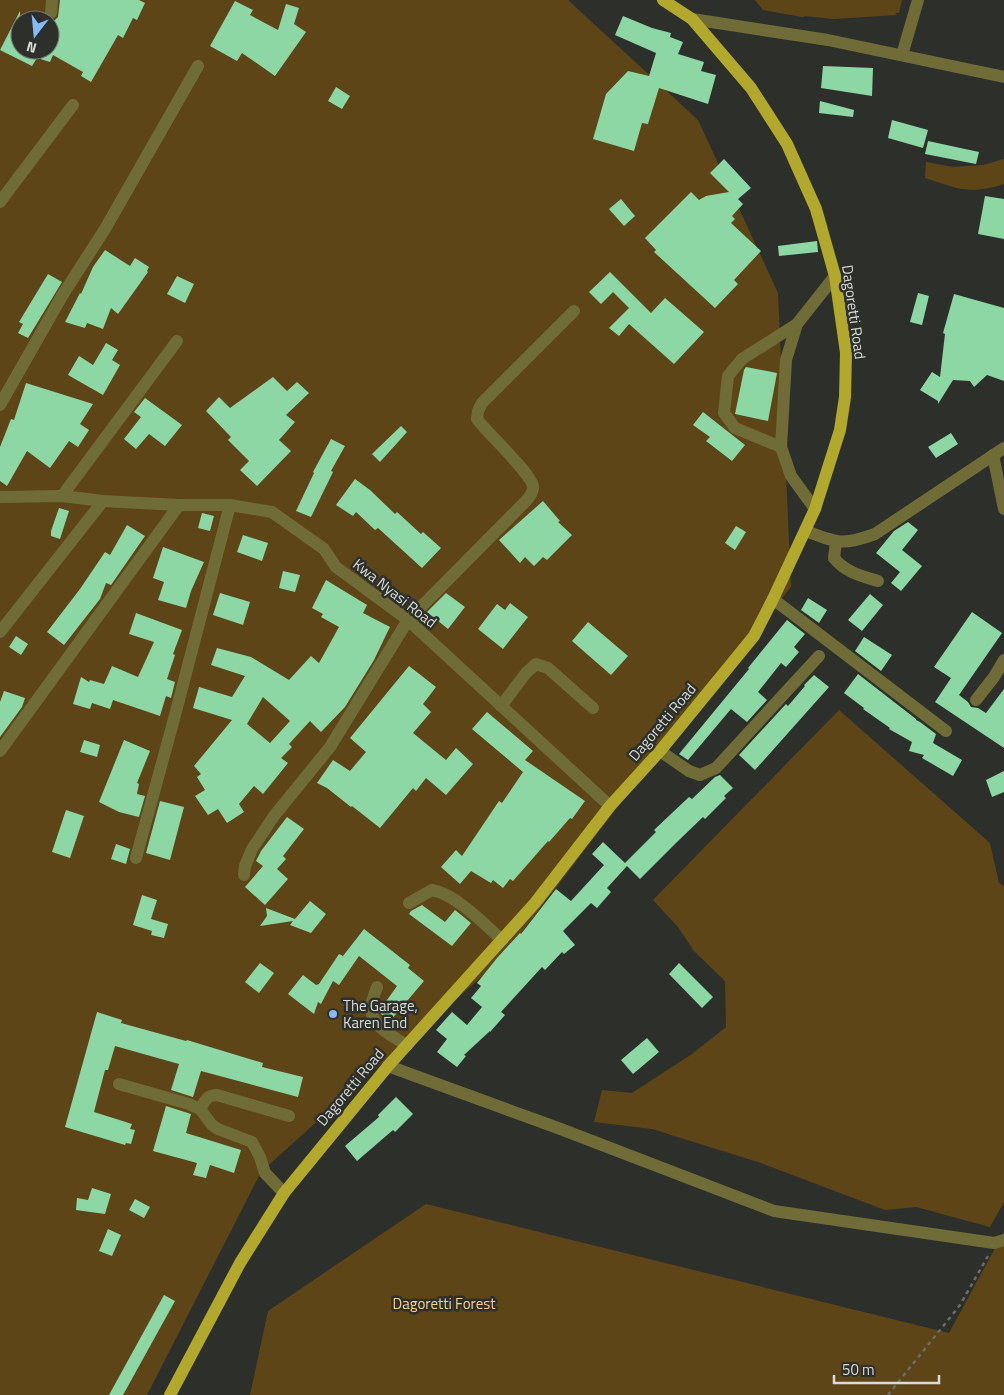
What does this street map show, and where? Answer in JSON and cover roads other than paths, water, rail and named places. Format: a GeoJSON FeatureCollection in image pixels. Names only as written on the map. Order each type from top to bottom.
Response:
{"type":"FeatureCollection","features":[{"type":"Feature","properties":{"kind":"main road","name":"Dagoretti Road"},"geometry":{"type":"LineString","coordinates":[[170,1395],[240,1263],[284,1193],[388,1066],[535,903],[610,806],[660,751],[754,636],[773,600],[815,509],[840,430],[845,397],[846,353],[835,276],[816,209],[787,144],[751,88],[692,19],[663,0]]}},
{"type":"Feature","properties":{"kind":"street"},"geometry":{"type":"LineString","coordinates":[[902,55],[918,0]]}},
{"type":"Feature","properties":{"kind":"street"},"geometry":{"type":"LineString","coordinates":[[692,19],[828,40],[1004,77]]}},
{"type":"Feature","properties":{"kind":"street"},"geometry":{"type":"LineString","coordinates":[[0,405],[62,296],[105,229],[198,66]]}},
{"type":"Feature","properties":{"kind":"street"},"geometry":{"type":"LineString","coordinates":[[0,202],[73,105]]}},
{"type":"Feature","properties":{"kind":"street"},"geometry":{"type":"LineString","coordinates":[[781,447],[735,428],[724,413],[728,376],[742,359],[797,324],[835,276]]}},
{"type":"Feature","properties":{"kind":"street"},"geometry":{"type":"LineString","coordinates":[[244,875],[245,866],[252,849],[274,816],[330,748],[408,620],[527,500],[533,487],[528,477],[483,428],[477,419],[478,411],[482,404],[574,311]]}},
{"type":"Feature","properties":{"kind":"street"},"geometry":{"type":"LineString","coordinates":[[797,324],[786,360],[781,447],[791,476],[815,509]]}},
{"type":"Feature","properties":{"kind":"street"},"geometry":{"type":"LineString","coordinates":[[62,496],[177,341]]}},
{"type":"Feature","properties":{"kind":"street"},"geometry":{"type":"LineString","coordinates":[[806,530],[836,542],[856,541],[875,534],[1004,448]]}},
{"type":"Feature","properties":{"kind":"street"},"geometry":{"type":"LineString","coordinates":[[993,455],[1004,510]]}},
{"type":"Feature","properties":{"kind":"street","name":"Kwa Nyasi Road"},"geometry":{"type":"LineString","coordinates":[[0,497],[62,496],[103,501],[179,505],[230,505],[272,512],[324,549],[336,567],[408,620],[610,806]]}},
{"type":"Feature","properties":{"kind":"street"},"geometry":{"type":"LineString","coordinates":[[0,632],[103,501]]}},
{"type":"Feature","properties":{"kind":"street"},"geometry":{"type":"LineString","coordinates":[[0,751],[179,505]]}},
{"type":"Feature","properties":{"kind":"street"},"geometry":{"type":"LineString","coordinates":[[136,858],[230,505]]}},
{"type":"Feature","properties":{"kind":"street"},"geometry":{"type":"LineString","coordinates":[[836,542],[834,558],[838,563],[847,570],[878,581]]}},
{"type":"Feature","properties":{"kind":"street"},"geometry":{"type":"LineString","coordinates":[[773,600],[946,731]]}},
{"type":"Feature","properties":{"kind":"street"},"geometry":{"type":"LineString","coordinates":[[660,751],[689,771],[700,775],[716,768],[819,656]]}},
{"type":"Feature","properties":{"kind":"street"},"geometry":{"type":"LineString","coordinates":[[976,700],[1004,660]]}},
{"type":"Feature","properties":{"kind":"street"},"geometry":{"type":"LineString","coordinates":[[502,706],[526,673],[536,664],[548,668],[593,708]]}},
{"type":"Feature","properties":{"kind":"street"},"geometry":{"type":"LineString","coordinates":[[409,903],[432,890],[442,892],[477,918],[502,940]]}},
{"type":"Feature","properties":{"kind":"street"},"geometry":{"type":"LineString","coordinates":[[377,987],[371,1005],[375,1021],[390,1035],[407,1045]]}},
{"type":"Feature","properties":{"kind":"street"},"geometry":{"type":"LineString","coordinates":[[388,1066],[558,1128],[774,1212],[999,1242]]}},
{"type":"Feature","properties":{"kind":"street"},"geometry":{"type":"LineString","coordinates":[[119,1084],[189,1104],[200,1109],[212,1125],[218,1129],[252,1142],[260,1157],[264,1173],[284,1193]]}},
{"type":"Feature","properties":{"kind":"street"},"geometry":{"type":"LineString","coordinates":[[200,1109],[211,1095],[289,1116]]}},
{"type":"Feature","properties":{"kind":"place","name":"The Garage, Karen End"},"geometry":{"type":"Point","coordinates":[333,1014]}},
{"type":"Feature","properties":{"kind":"park label","name":"Dagoretti Forest"},"geometry":{"type":"Point","coordinates":[444,1303]}}]}
